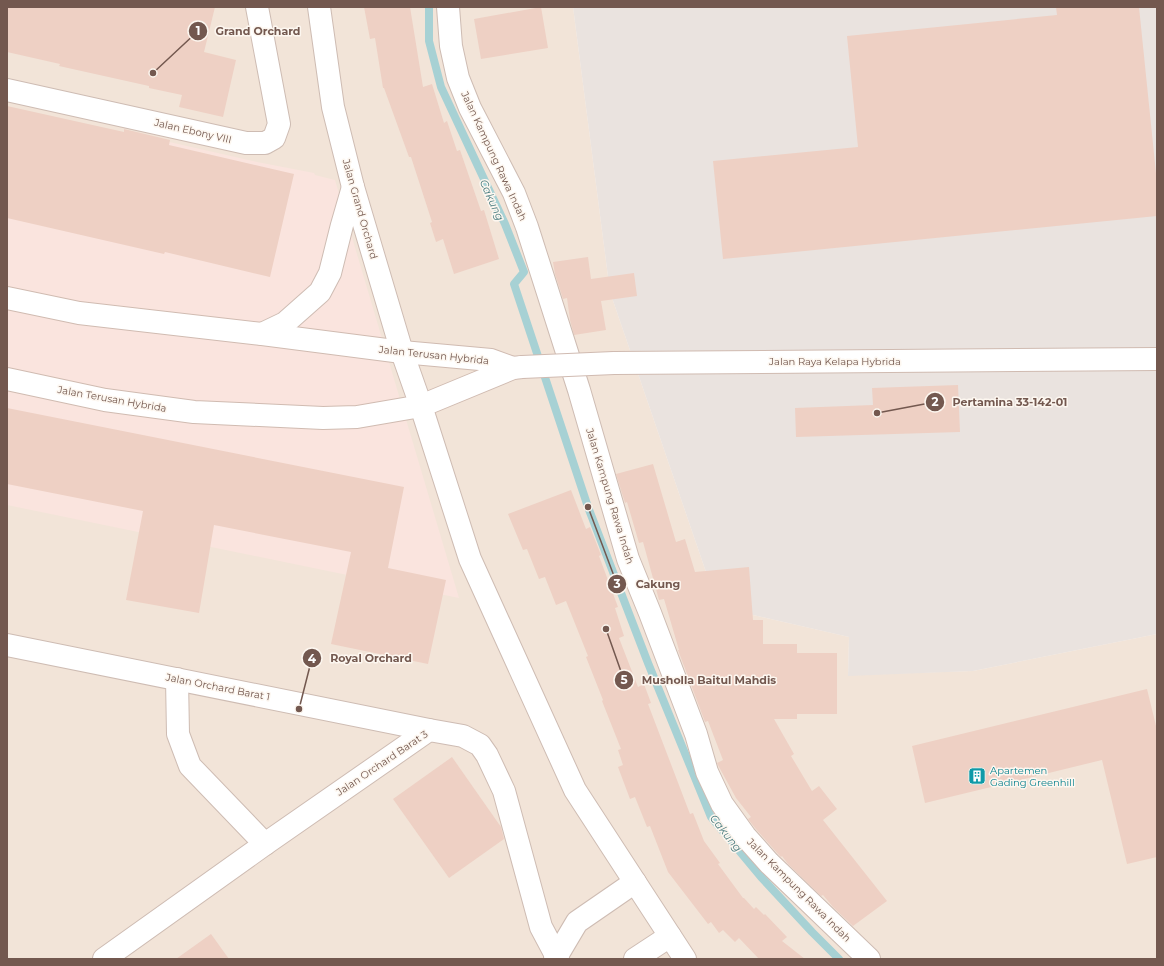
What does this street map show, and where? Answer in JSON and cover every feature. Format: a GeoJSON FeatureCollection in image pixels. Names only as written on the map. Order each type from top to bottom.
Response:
{"type":"FeatureCollection","features":[{"type":"Feature","properties":{"kind":"street","name":"Jalan Ebony VIII"},"geometry":{"type":"LineString","coordinates":[[7,90],[246,143],[265,143],[274,138],[279,124],[257,7]]}},
{"type":"Feature","properties":{"kind":"street","name":"Jalan Grand Orchard"},"geometry":{"type":"LineString","coordinates":[[319,7],[333,107],[353,187],[402,352],[470,559],[575,790],[685,959]]}},
{"type":"Feature","properties":{"kind":"street","name":"Jalan Kampung Rawa Indah"},"geometry":{"type":"LineString","coordinates":[[448,7],[451,46],[458,78],[470,108],[514,193],[527,227],[579,390],[628,559],[694,728],[707,772],[722,804],[745,836],[769,863],[869,959]]}},
{"type":"Feature","properties":{"kind":"street"},"geometry":{"type":"LineString","coordinates":[[262,334],[285,323],[320,292],[330,273],[353,187]]}},
{"type":"Feature","properties":{"kind":"street","name":"Jalan Terusan Hybrida"},"geometry":{"type":"LineString","coordinates":[[7,298],[79,313],[402,352],[491,360],[518,367]]}},
{"type":"Feature","properties":{"kind":"street","name":"Jalan Raya Kelapa Hybrida"},"geometry":{"type":"LineString","coordinates":[[518,367],[614,363],[1157,359]]}},
{"type":"Feature","properties":{"kind":"street","name":"Jalan Terusan Hybrida"},"geometry":{"type":"LineString","coordinates":[[7,379],[105,400],[194,412],[323,418],[357,417],[421,406],[518,367]]}},
{"type":"Feature","properties":{"kind":"street","name":"Jalan Orchard Barat 1"},"geometry":{"type":"LineString","coordinates":[[7,645],[429,730]]}},
{"type":"Feature","properties":{"kind":"street"},"geometry":{"type":"LineString","coordinates":[[177,679],[178,734],[190,766],[265,844]]}},
{"type":"Feature","properties":{"kind":"street","name":"Jalan Orchard Barat 3"},"geometry":{"type":"LineString","coordinates":[[104,959],[265,844],[429,730],[463,736],[480,745],[487,755],[504,790],[541,927],[556,958]]}},
{"type":"Feature","properties":{"kind":"street"},"geometry":{"type":"LineString","coordinates":[[556,958],[577,922],[635,882]]}},
{"type":"Feature","properties":{"kind":"street"},"geometry":{"type":"LineString","coordinates":[[635,959],[670,936]]}},
{"type":"Feature","properties":{"kind":"shaded area"},"geometry":{"type":"Polygon","coordinates":[[[7,7],[573,7],[610,292],[718,607],[849,637],[848,675],[973,671],[1157,634],[1157,959],[7,959],[7,7]]]}},
{"type":"Feature","properties":{"kind":"shaded area"},"geometry":{"type":"Polygon","coordinates":[[[573,7],[1157,7],[1157,634],[973,671],[848,676],[849,637],[718,607],[610,292],[573,7]]]}},
{"type":"Feature","properties":{"kind":"shaded area"},"geometry":{"type":"Polygon","coordinates":[[[165,141],[257,162],[314,173],[315,175],[335,180],[459,598],[7,505],[7,170],[165,141]]]}},
{"type":"Feature","properties":{"kind":"building"},"geometry":{"type":"Polygon","coordinates":[[[7,7],[215,7],[204,52],[236,60],[223,117],[179,107],[182,95],[7,52],[7,7]]]}},
{"type":"Feature","properties":{"kind":"building"},"geometry":{"type":"Polygon","coordinates":[[[364,7],[410,7],[423,87],[432,84],[444,123],[447,121],[457,151],[460,150],[481,211],[484,210],[499,259],[454,274],[443,239],[436,242],[430,223],[432,222],[411,157],[409,157],[383,88],[375,38],[370,39],[364,7]]]}},
{"type":"Feature","properties":{"kind":"building"},"geometry":{"type":"Polygon","coordinates":[[[541,7],[548,48],[481,59],[474,19],[541,7]]]}},
{"type":"Feature","properties":{"kind":"building"},"geometry":{"type":"Polygon","coordinates":[[[1056,7],[1139,7],[1157,183],[1157,216],[723,259],[713,161],[858,147],[847,36],[1057,15],[1056,7]]]}},
{"type":"Feature","properties":{"kind":"building"},"geometry":{"type":"Polygon","coordinates":[[[7,106],[124,132],[124,129],[170,140],[169,145],[294,174],[270,277],[165,252],[164,254],[7,218],[7,106]]]}},
{"type":"Feature","properties":{"kind":"building"},"geometry":{"type":"Polygon","coordinates":[[[588,257],[591,279],[634,273],[637,296],[601,301],[606,330],[574,335],[567,298],[563,299],[555,274],[553,262],[588,257]]]}},
{"type":"Feature","properties":{"kind":"building"},"geometry":{"type":"Polygon","coordinates":[[[958,385],[960,432],[796,437],[795,408],[873,405],[872,388],[958,385]]]}},
{"type":"Feature","properties":{"kind":"building"},"geometry":{"type":"Polygon","coordinates":[[[7,408],[404,487],[388,568],[446,580],[428,664],[331,644],[351,552],[214,525],[199,613],[126,600],[143,511],[7,484],[7,408]]]}},
{"type":"Feature","properties":{"kind":"building"},"geometry":{"type":"Polygon","coordinates":[[[653,464],[676,542],[685,539],[695,572],[749,567],[753,620],[763,620],[763,644],[797,644],[797,653],[837,653],[837,714],[797,714],[797,719],[774,719],[794,754],[791,756],[812,791],[819,786],[837,809],[823,820],[887,901],[853,926],[823,895],[821,896],[788,864],[782,856],[781,857],[778,854],[755,828],[748,819],[751,817],[736,798],[717,763],[723,760],[708,721],[705,722],[678,650],[664,599],[659,600],[643,542],[639,543],[627,502],[625,503],[616,474],[653,464]]]}},
{"type":"Feature","properties":{"kind":"building"},"geometry":{"type":"Polygon","coordinates":[[[571,490],[586,529],[590,527],[618,607],[615,608],[624,636],[619,638],[638,687],[644,684],[651,703],[648,704],[690,814],[693,813],[704,841],[720,863],[718,864],[743,898],[754,909],[756,907],[764,915],[765,914],[787,937],[782,941],[805,959],[759,959],[739,938],[735,942],[723,930],[719,933],[711,922],[708,924],[668,872],[650,826],[647,827],[635,797],[630,799],[618,767],[623,765],[618,750],[621,749],[586,657],[588,656],[566,601],[556,605],[545,577],[539,579],[527,549],[523,550],[508,514],[571,490]]]}},
{"type":"Feature","properties":{"kind":"building","name":"Apartemen Gading Greenhill"},"geometry":{"type":"Polygon","coordinates":[[[1147,689],[1157,730],[1157,857],[1127,864],[1102,760],[925,803],[912,746],[1147,689]]]}},
{"type":"Feature","properties":{"kind":"building"},"geometry":{"type":"Polygon","coordinates":[[[452,757],[501,827],[504,839],[449,878],[393,799],[452,757]]]}},
{"type":"Feature","properties":{"kind":"building"},"geometry":{"type":"Polygon","coordinates":[[[211,934],[229,959],[176,959],[211,934]]]}},
{"type":"Feature","properties":{"kind":"waterway","name":"Cakung"},"geometry":{"type":"LineString","coordinates":[[429,7],[429,41],[441,87],[505,224],[524,272],[514,284],[588,507],[648,663],[711,817],[761,877],[839,959]]}},
{"type":"Feature","properties":{"kind":"place","name":"Grand Orchard"},"geometry":{"type":"Point","coordinates":[153,73]}},
{"type":"Feature","properties":{"kind":"place","name":"Pertamina 33-142-01"},"geometry":{"type":"Point","coordinates":[877,413]}},
{"type":"Feature","properties":{"kind":"place","name":"Cakung"},"geometry":{"type":"Point","coordinates":[588,507]}},
{"type":"Feature","properties":{"kind":"place","name":"Musholla Baitul Mahdis"},"geometry":{"type":"Point","coordinates":[606,629]}},
{"type":"Feature","properties":{"kind":"place","name":"Royal Orchard"},"geometry":{"type":"Point","coordinates":[299,709]}},
{"type":"Feature","properties":{"kind":"place","name":"Apartemen Gading Greenhill"},"geometry":{"type":"Point","coordinates":[977,776]}}]}
